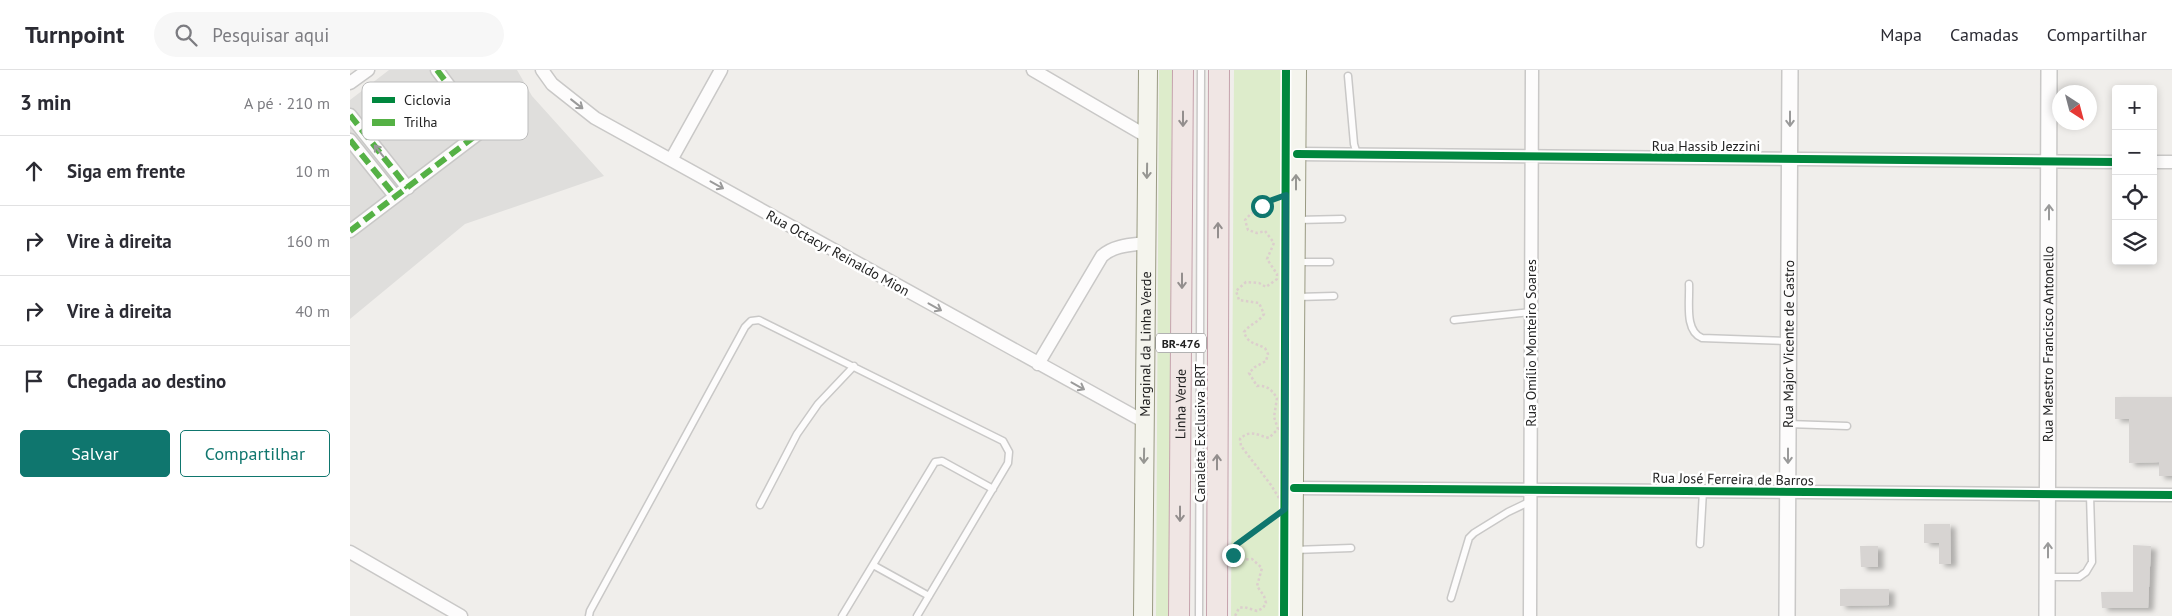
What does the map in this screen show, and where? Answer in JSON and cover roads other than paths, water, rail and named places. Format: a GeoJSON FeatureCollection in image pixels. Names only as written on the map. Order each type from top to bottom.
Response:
{"type":"FeatureCollection","features":[{"type":"Feature","properties":{"kind":"highway","name":"Linha Verde"},"geometry":{"type":"LineString","coordinates":[[1179,616],[1183,70]]}},
{"type":"Feature","properties":{"kind":"highway","name":"BR-476"},"geometry":{"type":"LineString","coordinates":[[1217,616],[1219,70]]}},
{"type":"Feature","properties":{"kind":"main road","name":"Marginal da Linha Verde"},"geometry":{"type":"LineString","coordinates":[[1143,616],[1148,70]]}},
{"type":"Feature","properties":{"kind":"main road"},"geometry":{"type":"LineString","coordinates":[[1293,616],[1293,550],[1289,488],[1296,262],[1297,70]]}},
{"type":"Feature","properties":{"kind":"street"},"geometry":{"type":"LineString","coordinates":[[350,83],[368,70]]}},
{"type":"Feature","properties":{"kind":"street"},"geometry":{"type":"LineString","coordinates":[[437,70],[446,82]]}},
{"type":"Feature","properties":{"kind":"street","name":"Rua Octacyr Reinaldo Mion"},"geometry":{"type":"LineString","coordinates":[[542,70],[552,84],[595,118],[1145,422]]}},
{"type":"Feature","properties":{"kind":"street"},"geometry":{"type":"LineString","coordinates":[[671,160],[721,70]]}},
{"type":"Feature","properties":{"kind":"street"},"geometry":{"type":"LineString","coordinates":[[1033,70],[1148,137]]}},
{"type":"Feature","properties":{"kind":"street","name":"Rua Omílio Monteiro Soares"},"geometry":{"type":"LineString","coordinates":[[1530,616],[1532,70]]}},
{"type":"Feature","properties":{"kind":"street","name":"Rua Major Vicente de Castro"},"geometry":{"type":"LineString","coordinates":[[1787,616],[1790,70]]}},
{"type":"Feature","properties":{"kind":"street","name":"Rua Maestro Francisco Antonello"},"geometry":{"type":"LineString","coordinates":[[2047,616],[2050,70]]}},
{"type":"Feature","properties":{"kind":"street"},"geometry":{"type":"LineString","coordinates":[[350,115],[362,130]]}},
{"type":"Feature","properties":{"kind":"street"},"geometry":{"type":"LineString","coordinates":[[350,140],[395,196]]}},
{"type":"Feature","properties":{"kind":"street"},"geometry":{"type":"LineString","coordinates":[[370,140],[408,188]]}},
{"type":"Feature","properties":{"kind":"street"},"geometry":{"type":"LineString","coordinates":[[350,231],[471,140]]}},
{"type":"Feature","properties":{"kind":"street","name":"Rua Hassib Jezzini"},"geometry":{"type":"LineString","coordinates":[[1296,154],[2112,162]]}},
{"type":"Feature","properties":{"kind":"street"},"geometry":{"type":"LineString","coordinates":[[2157,162],[2172,162]]}},
{"type":"Feature","properties":{"kind":"street"},"geometry":{"type":"LineString","coordinates":[[1038,364],[1102,256],[1108,250],[1116,247],[1147,243]]}},
{"type":"Feature","properties":{"kind":"street","name":"Rua José Ferreira de Barros"},"geometry":{"type":"LineString","coordinates":[[1289,488],[1531,496],[1703,491],[2172,495]]}},
{"type":"Feature","properties":{"kind":"street"},"geometry":{"type":"LineString","coordinates":[[350,552],[461,616]]}},
{"type":"Feature","properties":{"kind":"lane","name":"Canaleta Exclusiva BRT"},"geometry":{"type":"LineString","coordinates":[[1199,616],[1201,70]]}},
{"type":"Feature","properties":{"kind":"lane"},"geometry":{"type":"LineString","coordinates":[[1348,76],[1354,144],[1357,155]]}},
{"type":"Feature","properties":{"kind":"lane"},"geometry":{"type":"LineString","coordinates":[[1296,220],[1342,219]]}},
{"type":"Feature","properties":{"kind":"lane"},"geometry":{"type":"LineString","coordinates":[[1296,262],[1330,262]]}},
{"type":"Feature","properties":{"kind":"lane"},"geometry":{"type":"LineString","coordinates":[[1689,284],[1690,329],[1695,336],[1702,338],[1789,341]]}},
{"type":"Feature","properties":{"kind":"lane"},"geometry":{"type":"LineString","coordinates":[[1295,297],[1334,296]]}},
{"type":"Feature","properties":{"kind":"lane"},"geometry":{"type":"LineString","coordinates":[[1454,320],[1532,312]]}},
{"type":"Feature","properties":{"kind":"lane"},"geometry":{"type":"LineString","coordinates":[[589,616],[594,602],[745,327],[751,321],[759,320],[1003,441],[1009,452],[1008,463],[917,616]]}},
{"type":"Feature","properties":{"kind":"lane"},"geometry":{"type":"LineString","coordinates":[[760,505],[797,434],[818,404],[854,366]]}},
{"type":"Feature","properties":{"kind":"lane"},"geometry":{"type":"LineString","coordinates":[[1788,424],[1847,426]]}},
{"type":"Feature","properties":{"kind":"lane"},"geometry":{"type":"LineString","coordinates":[[842,616],[935,462],[942,460],[993,489]]}},
{"type":"Feature","properties":{"kind":"lane"},"geometry":{"type":"LineString","coordinates":[[1700,544],[1703,491]]}},
{"type":"Feature","properties":{"kind":"lane"},"geometry":{"type":"LineString","coordinates":[[2047,577],[2080,577],[2086,572],[2092,562],[2090,495]]}},
{"type":"Feature","properties":{"kind":"lane"},"geometry":{"type":"LineString","coordinates":[[1451,598],[1469,538],[1531,496]]}},
{"type":"Feature","properties":{"kind":"lane"},"geometry":{"type":"LineString","coordinates":[[1293,550],[1351,548]]}},
{"type":"Feature","properties":{"kind":"lane"},"geometry":{"type":"LineString","coordinates":[[873,565],[929,596]]}}]}
